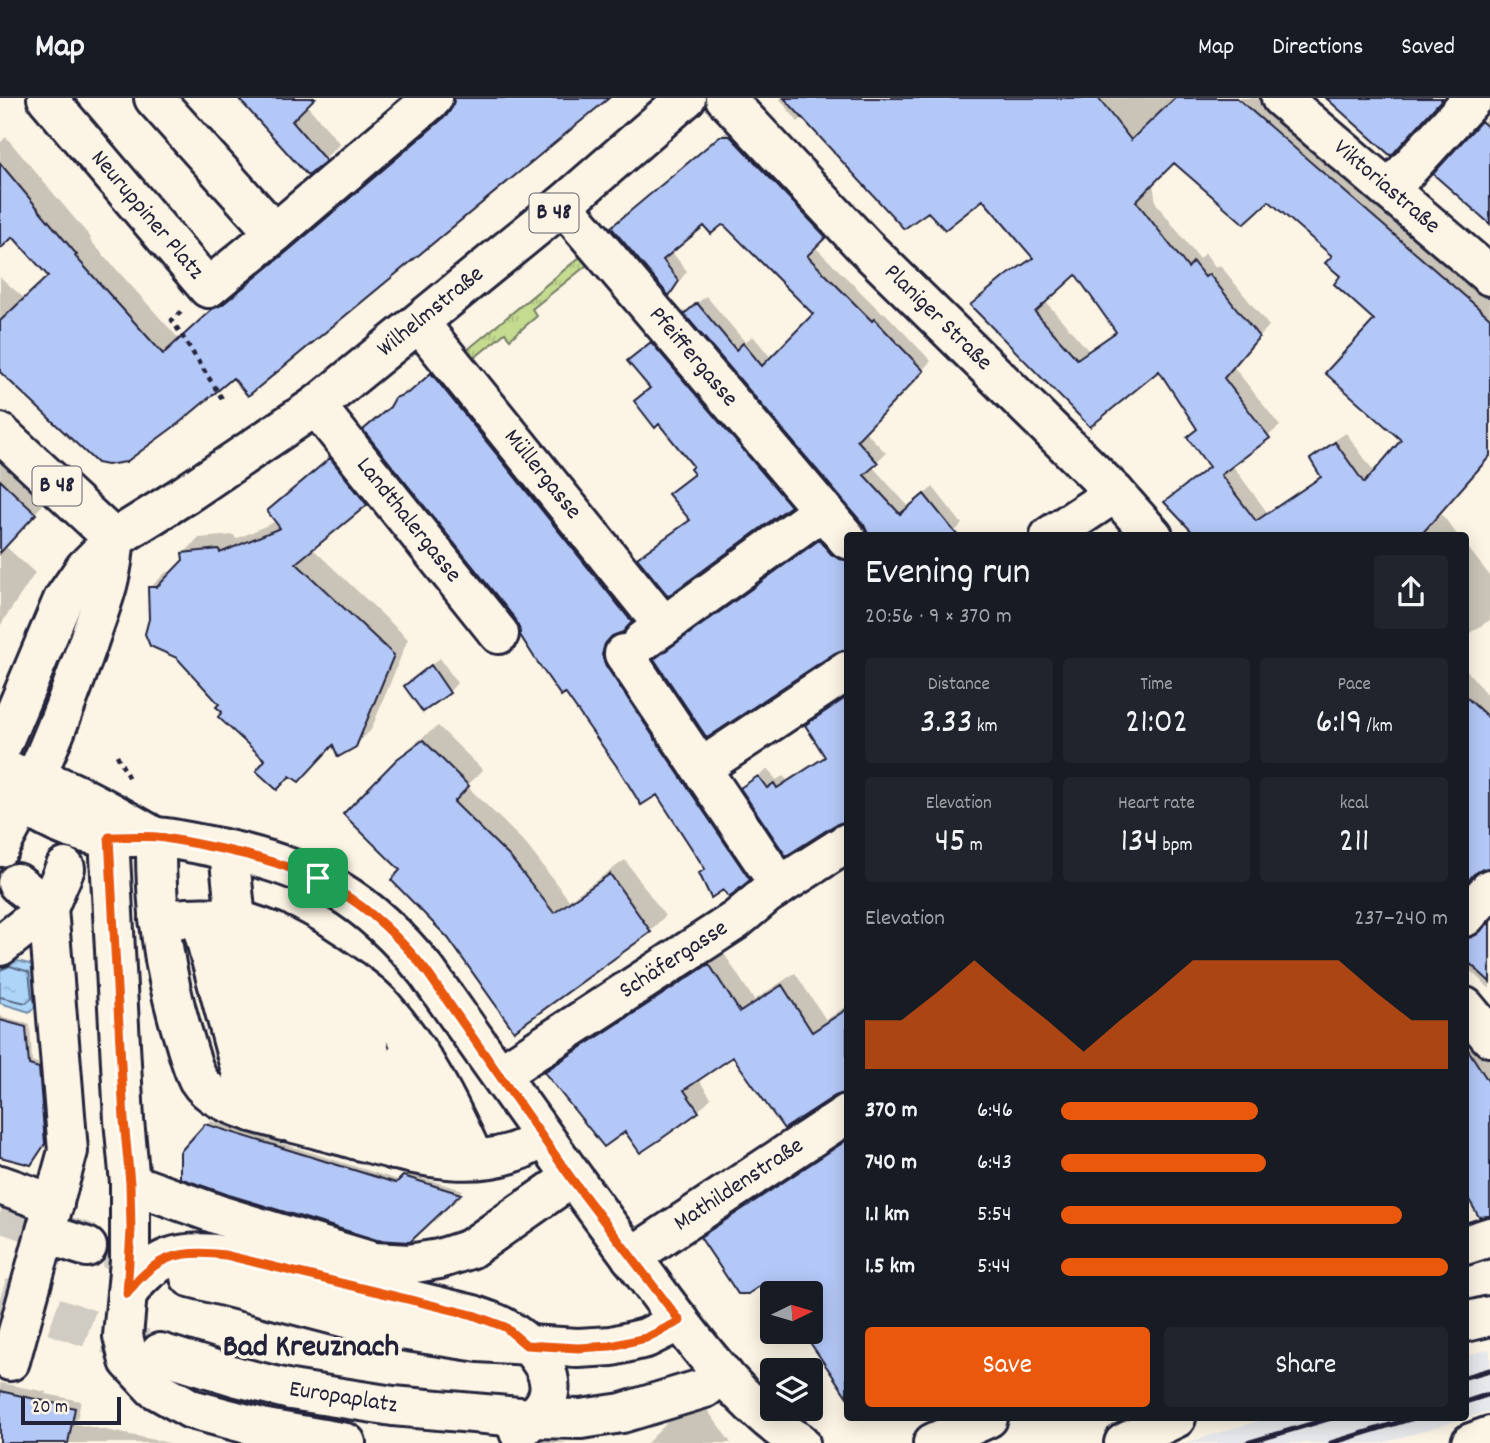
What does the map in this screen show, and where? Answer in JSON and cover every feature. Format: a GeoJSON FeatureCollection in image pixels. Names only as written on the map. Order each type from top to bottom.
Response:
{"type":"FeatureCollection","features":[{"type":"Feature","properties":{"kind":"street","name":"Neuruppiner Platz"},"geometry":{"type":"LineString","coordinates":[[47,98],[208,288],[433,98]]}},
{"type":"Feature","properties":{"kind":"street"},"geometry":{"type":"LineString","coordinates":[[154,98],[275,233]]}},
{"type":"Feature","properties":{"kind":"street","name":"Wilhelmstraße"},"geometry":{"type":"LineString","coordinates":[[0,749],[63,600],[85,568],[114,539],[316,406],[563,205],[686,98]]}},
{"type":"Feature","properties":{"kind":"street","name":"Planiger Straße"},"geometry":{"type":"LineString","coordinates":[[725,98],[865,247],[1115,493],[1149,532]]}},
{"type":"Feature","properties":{"kind":"street","name":"Viktoriastraße"},"geometry":{"type":"LineString","coordinates":[[1281,98],[1490,276]]}},
{"type":"Feature","properties":{"kind":"street"},"geometry":{"type":"LineString","coordinates":[[1388,190],[1474,98]]}},
{"type":"Feature","properties":{"kind":"street","name":"Pfeiffergasse"},"geometry":{"type":"LineString","coordinates":[[563,205],[844,536]]}},
{"type":"Feature","properties":{"kind":"street","name":"Müllergasse"},"geometry":{"type":"LineString","coordinates":[[420,324],[664,626]]}},
{"type":"Feature","properties":{"kind":"street","name":"Landthalergasse"},"geometry":{"type":"LineString","coordinates":[[316,406],[499,634]]}},
{"type":"Feature","properties":{"kind":"street","name":"B 48"},"geometry":{"type":"LineString","coordinates":[[0,433],[114,539]]}},
{"type":"Feature","properties":{"kind":"street"},"geometry":{"type":"LineString","coordinates":[[1056,532],[1115,493]]}},
{"type":"Feature","properties":{"kind":"street","name":"Wilhelmstraße"},"geometry":{"type":"LineString","coordinates":[[104,595],[162,509]]}},
{"type":"Feature","properties":{"kind":"street"},"geometry":{"type":"LineString","coordinates":[[780,886],[701,768],[614,661],[822,510]]}},
{"type":"Feature","properties":{"kind":"street","name":"Wilhelmstraße"},"geometry":{"type":"LineString","coordinates":[[0,847],[15,785],[73,686],[104,595],[114,553],[114,539]]}},
{"type":"Feature","properties":{"kind":"street"},"geometry":{"type":"LineString","coordinates":[[701,768],[844,673]]}},
{"type":"Feature","properties":{"kind":"street"},"geometry":{"type":"LineString","coordinates":[[15,785],[54,822],[80,833],[109,837],[156,837]]}},
{"type":"Feature","properties":{"kind":"street"},"geometry":{"type":"LineString","coordinates":[[15,785],[156,837],[268,859],[318,878],[378,918],[427,972],[542,1138],[680,1321],[723,1374],[764,1415],[800,1443]]}},
{"type":"Feature","properties":{"kind":"street"},"geometry":{"type":"LineString","coordinates":[[109,837],[124,1120],[130,1183],[131,1230],[123,1336],[129,1361],[154,1388],[191,1409],[265,1429],[346,1443]]}},
{"type":"Feature","properties":{"kind":"street"},"geometry":{"type":"LineString","coordinates":[[156,837],[159,920],[166,968],[177,1015],[199,1079],[213,1094],[230,1105],[267,1116],[394,1150],[431,1157],[490,1158],[533,1145],[542,1138]]}},
{"type":"Feature","properties":{"kind":"street","name":"Schäfergasse"},"geometry":{"type":"LineString","coordinates":[[500,1074],[736,920],[780,886],[844,845]]}},
{"type":"Feature","properties":{"kind":"street"},"geometry":{"type":"LineString","coordinates":[[229,851],[218,919],[267,1116]]}},
{"type":"Feature","properties":{"kind":"street"},"geometry":{"type":"LineString","coordinates":[[5,1367],[68,1151],[48,908],[65,867]]}},
{"type":"Feature","properties":{"kind":"street"},"geometry":{"type":"LineString","coordinates":[[17,883],[48,908]]}},
{"type":"Feature","properties":{"kind":"street"},"geometry":{"type":"LineString","coordinates":[[1469,913],[1490,889]]}},
{"type":"Feature","properties":{"kind":"street"},"geometry":{"type":"LineString","coordinates":[[0,946],[48,908]]}},
{"type":"Feature","properties":{"kind":"street"},"geometry":{"type":"LineString","coordinates":[[159,920],[218,919],[273,932],[310,952],[352,981],[383,1007],[397,1025],[438,1087],[474,1159]]}},
{"type":"Feature","properties":{"kind":"street"},"geometry":{"type":"LineString","coordinates":[[273,932],[339,1135]]}},
{"type":"Feature","properties":{"kind":"street"},"geometry":{"type":"LineString","coordinates":[[310,952],[339,1135]]}},
{"type":"Feature","properties":{"kind":"street"},"geometry":{"type":"LineString","coordinates":[[352,981],[394,1150]]}},
{"type":"Feature","properties":{"kind":"street"},"geometry":{"type":"LineString","coordinates":[[1469,1012],[1490,1037]]}},
{"type":"Feature","properties":{"kind":"street"},"geometry":{"type":"LineString","coordinates":[[397,1025],[431,1157]]}},
{"type":"Feature","properties":{"kind":"street","name":"Mathildenstraße"},"geometry":{"type":"LineString","coordinates":[[631,1256],[844,1116]]}},
{"type":"Feature","properties":{"kind":"street"},"geometry":{"type":"LineString","coordinates":[[130,1183],[222,1216],[373,1262],[409,1264],[439,1259],[470,1249],[571,1178]]}},
{"type":"Feature","properties":{"kind":"street"},"geometry":{"type":"LineString","coordinates":[[0,1185],[87,1247]]}},
{"type":"Feature","properties":{"kind":"street"},"geometry":{"type":"LineString","coordinates":[[1469,1244],[1490,1237]]}},
{"type":"Feature","properties":{"kind":"street"},"geometry":{"type":"LineString","coordinates":[[127,1294],[140,1276],[155,1264],[174,1255],[199,1251],[473,1315],[505,1327],[538,1355],[545,1366],[549,1380],[547,1400],[517,1431]]}},
{"type":"Feature","properties":{"kind":"street"},"geometry":{"type":"LineString","coordinates":[[1469,1254],[1490,1251]]}},
{"type":"Feature","properties":{"kind":"street"},"geometry":{"type":"LineString","coordinates":[[190,1277],[381,1327],[479,1342],[578,1348],[611,1346],[646,1338],[680,1321]]}},
{"type":"Feature","properties":{"kind":"street"},"geometry":{"type":"LineString","coordinates":[[1469,1321],[1490,1316]]}},
{"type":"Feature","properties":{"kind":"street","name":"Europaplatz"},"geometry":{"type":"LineString","coordinates":[[160,1353],[291,1390],[393,1406],[517,1431],[622,1413],[705,1388],[723,1374]]}},
{"type":"Feature","properties":{"kind":"street"},"geometry":{"type":"LineString","coordinates":[[933,1443],[981,1421]]}},
{"type":"Feature","properties":{"kind":"street"},"geometry":{"type":"LineString","coordinates":[[1124,1443],[1170,1421]]}},
{"type":"Feature","properties":{"kind":"street"},"geometry":{"type":"LineString","coordinates":[[1471,1443],[1490,1436]]}},
{"type":"Feature","properties":{"kind":"path"},"geometry":{"type":"LineString","coordinates":[[208,288],[172,320],[223,401]]}},
{"type":"Feature","properties":{"kind":"shaded area"},"geometry":{"type":"Polygon","coordinates":[[[1490,1349],[1490,1411],[1469,1417],[1469,1355],[1490,1349]]]}},
{"type":"Feature","properties":{"kind":"shaded area"},"geometry":{"type":"Polygon","coordinates":[[[1258,1421],[1456,1421],[1382,1443],[1185,1443],[1258,1421]]]}},
{"type":"Feature","properties":{"kind":"green space"},"geometry":{"type":"Polygon","coordinates":[[[580,257],[587,265],[532,309],[537,316],[510,339],[505,333],[474,358],[467,350],[580,257]]]}},
{"type":"Feature","properties":{"kind":"water"},"geometry":{"type":"Polygon","coordinates":[[[6,958],[37,966],[39,1002],[30,1012],[0,1003],[0,966],[6,958]]]}},
{"type":"Feature","properties":{"kind":"building"},"geometry":{"type":"Polygon","coordinates":[[[238,98],[315,98],[292,121],[326,161],[308,176],[238,98]]]}},
{"type":"Feature","properties":{"kind":"building"},"geometry":{"type":"Polygon","coordinates":[[[454,98],[609,98],[248,396],[233,378],[126,462],[107,465],[97,463],[0,372],[0,321],[48,276],[13,237],[0,249],[0,163],[77,255],[75,256],[163,354],[212,309],[222,305],[289,250],[447,115],[453,106],[454,98]]]}},
{"type":"Feature","properties":{"kind":"building"},"geometry":{"type":"Polygon","coordinates":[[[784,98],[1098,98],[1131,140],[1175,98],[1237,98],[1490,318],[1490,456],[1424,532],[1192,532],[1164,502],[1209,467],[1187,437],[1197,429],[1159,371],[1090,427],[970,305],[1033,258],[983,200],[945,230],[928,212],[904,229],[784,98]],[[1174,163],[1136,201],[1188,268],[1193,262],[1205,277],[1209,274],[1259,337],[1224,378],[1270,438],[1221,475],[1256,521],[1321,477],[1310,459],[1335,442],[1364,483],[1401,440],[1325,373],[1374,320],[1334,284],[1340,276],[1325,263],[1332,256],[1269,201],[1244,224],[1174,163]],[[1076,275],[1035,312],[1077,359],[1116,332],[1076,275]]]}},
{"type":"Feature","properties":{"kind":"building"},"geometry":{"type":"Polygon","coordinates":[[[1326,98],[1443,98],[1391,156],[1326,98]]]}},
{"type":"Feature","properties":{"kind":"building"},"geometry":{"type":"Polygon","coordinates":[[[1481,121],[1490,129],[1490,224],[1433,174],[1481,121]]]}},
{"type":"Feature","properties":{"kind":"building"},"geometry":{"type":"Polygon","coordinates":[[[720,136],[730,136],[826,237],[807,256],[924,371],[857,440],[878,463],[864,475],[900,514],[924,494],[955,532],[867,532],[684,314],[697,303],[736,350],[743,343],[762,366],[813,314],[725,226],[722,225],[711,234],[704,226],[663,260],[679,281],[669,296],[611,227],[720,136]]]}},
{"type":"Feature","properties":{"kind":"building"},"geometry":{"type":"Polygon","coordinates":[[[651,342],[791,506],[668,596],[637,558],[690,520],[668,494],[694,474],[690,469],[693,466],[659,424],[655,428],[634,401],[650,388],[627,361],[651,342]]]}},
{"type":"Feature","properties":{"kind":"building"},"geometry":{"type":"Polygon","coordinates":[[[431,373],[632,622],[623,632],[612,636],[605,644],[602,655],[606,666],[750,880],[729,897],[723,890],[711,898],[699,873],[705,869],[657,795],[641,805],[565,693],[561,696],[536,660],[520,635],[516,620],[363,430],[390,407],[395,398],[410,392],[431,373]]]}},
{"type":"Feature","properties":{"kind":"building"},"geometry":{"type":"Polygon","coordinates":[[[330,458],[367,505],[296,563],[394,655],[356,747],[338,757],[333,745],[299,782],[290,776],[277,790],[256,771],[265,760],[218,717],[222,712],[216,707],[219,704],[177,658],[150,646],[145,634],[149,619],[148,587],[157,587],[183,560],[182,553],[219,549],[220,553],[280,528],[267,511],[330,458]]]}},
{"type":"Feature","properties":{"kind":"building"},"geometry":{"type":"Polygon","coordinates":[[[0,480],[36,514],[0,553],[0,480]]]}},
{"type":"Feature","properties":{"kind":"building"},"geometry":{"type":"Polygon","coordinates":[[[819,540],[831,554],[844,560],[844,650],[835,653],[707,738],[654,659],[819,540]]]}},
{"type":"Feature","properties":{"kind":"building"},"geometry":{"type":"Polygon","coordinates":[[[431,665],[450,693],[423,712],[404,686],[431,665]]]}},
{"type":"Feature","properties":{"kind":"building"},"geometry":{"type":"Polygon","coordinates":[[[844,699],[844,822],[786,856],[740,788],[758,776],[767,788],[774,783],[777,788],[825,757],[805,725],[844,699]]]}},
{"type":"Feature","properties":{"kind":"building"},"geometry":{"type":"Polygon","coordinates":[[[1469,700],[1490,719],[1490,868],[1474,874],[1469,880],[1469,700]]]}},
{"type":"Feature","properties":{"kind":"building"},"geometry":{"type":"Polygon","coordinates":[[[423,740],[469,786],[454,802],[510,857],[554,913],[610,874],[651,932],[514,1031],[448,938],[391,880],[400,870],[343,814],[397,759],[423,740]]]}},
{"type":"Feature","properties":{"kind":"building"},"geometry":{"type":"Polygon","coordinates":[[[1490,922],[1490,982],[1469,963],[1469,937],[1490,922]]]}},
{"type":"Feature","properties":{"kind":"building"},"geometry":{"type":"Polygon","coordinates":[[[709,964],[740,1012],[782,985],[812,1032],[844,1011],[844,1093],[784,1129],[733,1057],[684,1090],[699,1112],[661,1139],[640,1153],[625,1132],[604,1147],[544,1072],[709,964]]]}},
{"type":"Feature","properties":{"kind":"building"},"geometry":{"type":"Polygon","coordinates":[[[0,1020],[26,1027],[29,1065],[39,1068],[45,1144],[31,1165],[0,1157],[0,1020]]]}},
{"type":"Feature","properties":{"kind":"building"},"geometry":{"type":"Polygon","coordinates":[[[1469,1051],[1490,1084],[1490,1216],[1479,1217],[1469,1200],[1469,1051]]]}},
{"type":"Feature","properties":{"kind":"building"},"geometry":{"type":"Polygon","coordinates":[[[205,1124],[396,1183],[403,1176],[461,1194],[410,1242],[377,1240],[180,1178],[180,1152],[205,1124]]]}},
{"type":"Feature","properties":{"kind":"building"},"geometry":{"type":"Polygon","coordinates":[[[844,1142],[844,1393],[811,1344],[823,1344],[823,1281],[760,1281],[760,1286],[748,1294],[738,1294],[700,1237],[844,1142]]]}},
{"type":"Feature","properties":{"kind":"building"},"geometry":{"type":"Polygon","coordinates":[[[0,1391],[75,1408],[68,1443],[0,1443],[0,1391]]]}},
{"type":"Feature","properties":{"kind":"tunnel"},"geometry":{"type":"LineString","coordinates":[[0,1213],[162,1267]]}},
{"type":"Feature","properties":{"kind":"tunnel"},"geometry":{"type":"LineString","coordinates":[[0,1297],[153,1351]]}},
{"type":"Feature","properties":{"kind":"railway"},"geometry":{"type":"LineString","coordinates":[[1469,1376],[1490,1370]]}},
{"type":"Feature","properties":{"kind":"railway"},"geometry":{"type":"LineString","coordinates":[[1469,1401],[1490,1394]]}},
{"type":"Feature","properties":{"kind":"railway"},"geometry":{"type":"LineString","coordinates":[[1247,1443],[1321,1421]]}},
{"type":"Feature","properties":{"kind":"railway"},"geometry":{"type":"LineString","coordinates":[[1331,1443],[1403,1421]]}},
{"type":"Feature","properties":{"kind":"district","name":"Bad Kreuznach"},"geometry":{"type":"Point","coordinates":[311,1349]}},
{"type":"Feature","properties":{"kind":"route"},"geometry":{"type":"LineString","coordinates":[[109,837],[156,837],[258,856],[318,878],[378,918],[427,972],[542,1138],[680,1321],[646,1338],[611,1346],[578,1348],[526,1345],[505,1327],[473,1315],[199,1251],[174,1255],[155,1264],[140,1276],[127,1294],[131,1230],[130,1183],[124,1120],[109,837]]}}]}
